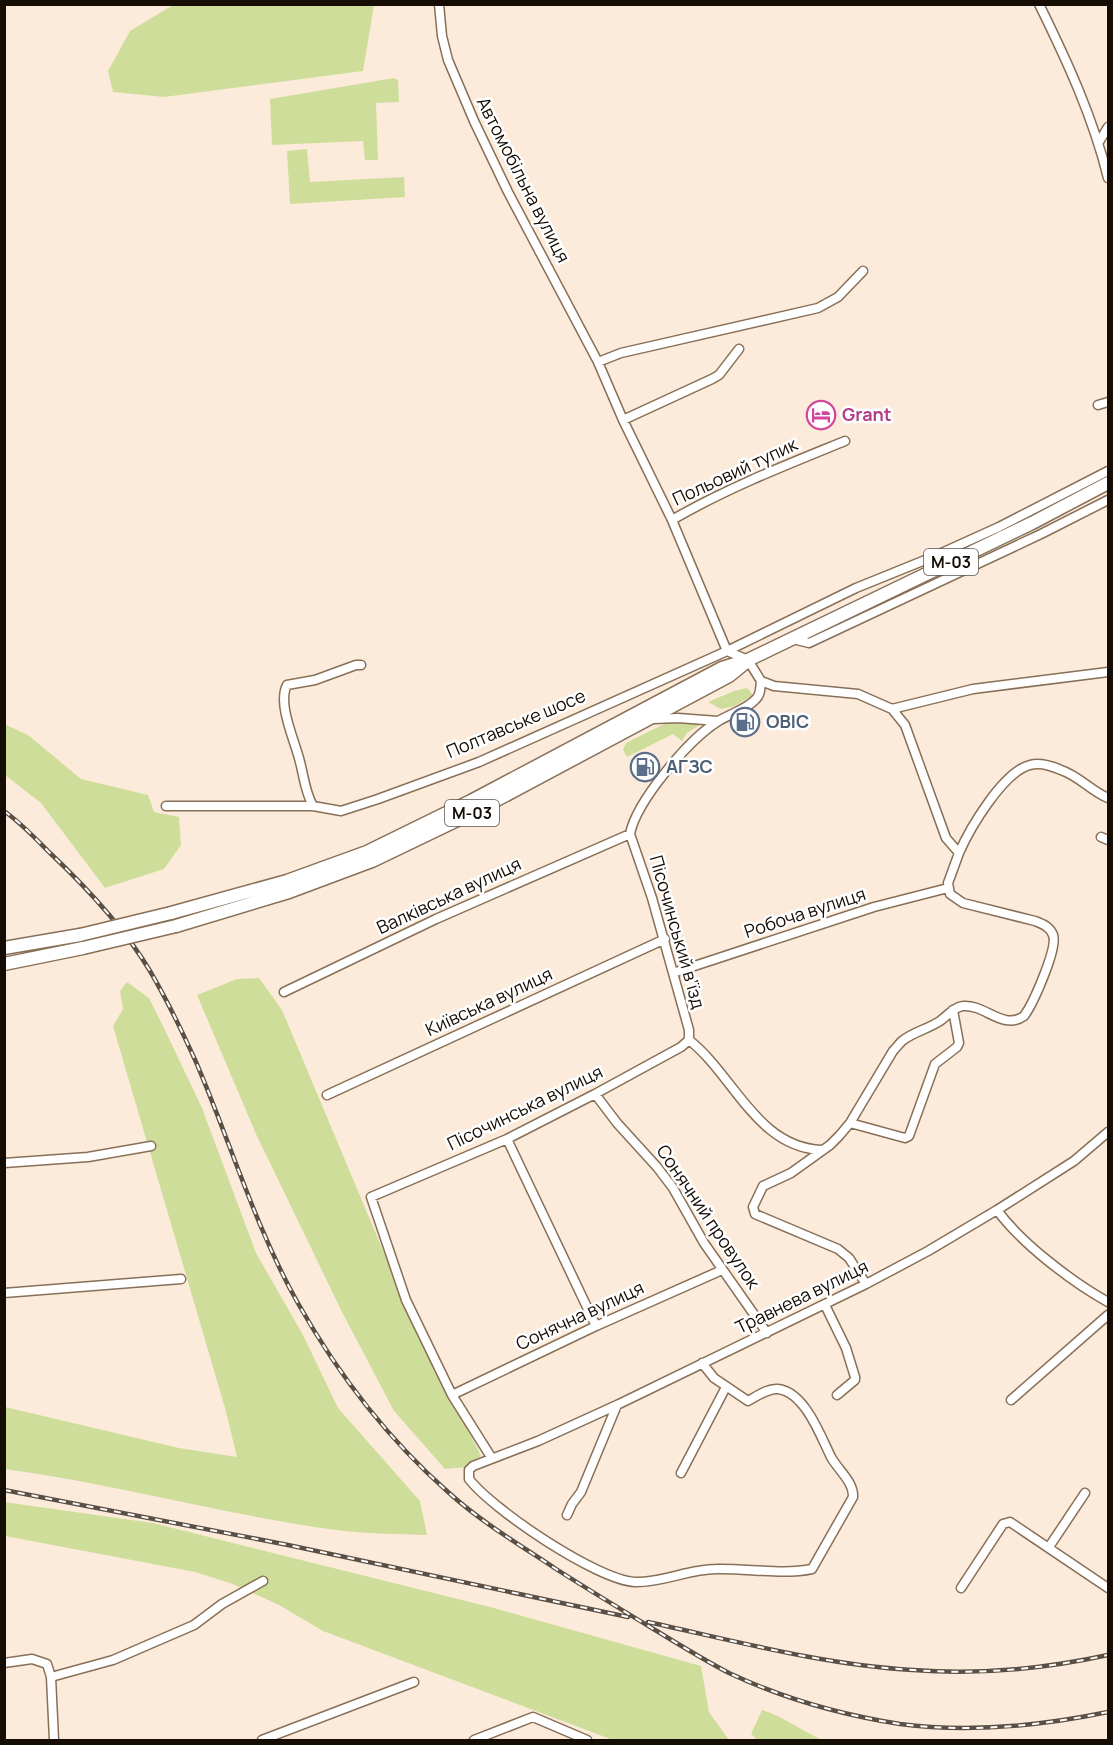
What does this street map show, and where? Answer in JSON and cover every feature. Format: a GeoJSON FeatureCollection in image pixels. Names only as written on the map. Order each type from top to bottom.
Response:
{"type":"FeatureCollection","features":[{"type":"Feature","properties":{"kind":"highway","name":"М-03"},"geometry":{"type":"LineString","coordinates":[[4,948],[80,935],[171,913],[287,881],[367,852],[471,801],[722,668],[748,660],[793,639],[1032,523],[1108,483]]}},
{"type":"Feature","properties":{"kind":"highway","name":"М-03"},"geometry":{"type":"LineString","coordinates":[[4,964],[176,926],[289,892],[372,861],[476,811],[648,720],[729,676],[748,660]]}},
{"type":"Feature","properties":{"kind":"street","name":"Автомобільна вулиця"},"geometry":{"type":"LineString","coordinates":[[439,4],[442,36],[448,60],[470,111],[508,192],[598,362],[623,420],[672,520],[727,651]]}},
{"type":"Feature","properties":{"kind":"street"},"geometry":{"type":"LineString","coordinates":[[1039,4],[1070,69],[1099,142],[1108,178]]}},
{"type":"Feature","properties":{"kind":"street"},"geometry":{"type":"LineString","coordinates":[[1099,142],[1108,127]]}},
{"type":"Feature","properties":{"kind":"street"},"geometry":{"type":"LineString","coordinates":[[598,362],[632,350],[818,308],[838,297],[862,271]]}},
{"type":"Feature","properties":{"kind":"street"},"geometry":{"type":"LineString","coordinates":[[623,420],[719,375],[739,349]]}},
{"type":"Feature","properties":{"kind":"street"},"geometry":{"type":"LineString","coordinates":[[1098,405],[1108,402]]}},
{"type":"Feature","properties":{"kind":"street","name":"Польовий тупик"},"geometry":{"type":"LineString","coordinates":[[672,520],[770,471],[845,441]]}},
{"type":"Feature","properties":{"kind":"street","name":"Полтавське шосе"},"geometry":{"type":"LineString","coordinates":[[166,806],[313,806],[341,811],[479,762],[727,651],[856,588],[999,527],[1108,471]]}},
{"type":"Feature","properties":{"kind":"street"},"geometry":{"type":"LineString","coordinates":[[793,639],[809,643],[1108,500]]}},
{"type":"Feature","properties":{"kind":"street"},"geometry":{"type":"LineString","coordinates":[[727,651],[748,660],[761,681],[774,686],[858,694],[892,709],[905,725],[946,838],[959,853]]}},
{"type":"Feature","properties":{"kind":"street"},"geometry":{"type":"LineString","coordinates":[[313,806],[305,790],[300,762],[287,718],[284,691],[287,685],[292,683],[315,680],[356,664],[361,665]]}},
{"type":"Feature","properties":{"kind":"street"},"geometry":{"type":"LineString","coordinates":[[892,709],[973,689],[1108,672]]}},
{"type":"Feature","properties":{"kind":"street"},"geometry":{"type":"LineString","coordinates":[[630,834],[636,814],[658,781],[706,730],[753,702],[759,696],[761,681]]}},
{"type":"Feature","properties":{"kind":"street"},"geometry":{"type":"LineString","coordinates":[[648,720],[678,718],[718,721]]}},
{"type":"Feature","properties":{"kind":"street"},"geometry":{"type":"LineString","coordinates":[[866,1284],[849,1258],[838,1249],[758,1215],[753,1210],[763,1185],[792,1173],[830,1145],[850,1123],[893,1051],[902,1041],[962,1006],[971,1007],[1006,1021],[1016,1021],[1027,1013],[1053,952],[1055,941],[1052,932],[1045,925],[1035,921],[963,903],[951,896],[948,888],[959,853],[994,794],[1025,767],[1042,764],[1062,770],[1108,798]]}},
{"type":"Feature","properties":{"kind":"street","name":"Пісочинський в’їзд"},"geometry":{"type":"LineString","coordinates":[[630,834],[665,939],[689,1030],[689,1040]]}},
{"type":"Feature","properties":{"kind":"street","name":"Валківська вулиця"},"geometry":{"type":"LineString","coordinates":[[284,992],[436,919],[630,834]]}},
{"type":"Feature","properties":{"kind":"street","name":"Робоча вулиця"},"geometry":{"type":"LineString","coordinates":[[673,973],[874,907],[948,888]]}},
{"type":"Feature","properties":{"kind":"street","name":"Київська вулиця"},"geometry":{"type":"LineString","coordinates":[[327,1095],[665,939]]}},
{"type":"Feature","properties":{"kind":"street"},"geometry":{"type":"LineString","coordinates":[[850,1123],[905,1138],[909,1136],[936,1064],[957,1047],[959,1042],[953,1010]]}},
{"type":"Feature","properties":{"kind":"street"},"geometry":{"type":"LineString","coordinates":[[689,1040],[710,1060],[760,1122],[784,1140],[813,1150],[822,1150]]}},
{"type":"Feature","properties":{"kind":"street","name":"Пісочинська вулиця"},"geometry":{"type":"LineString","coordinates":[[452,1395],[406,1300],[371,1197],[507,1139],[595,1094],[681,1047],[689,1040]]}},
{"type":"Feature","properties":{"kind":"street","name":"Сонячний провулок"},"geometry":{"type":"LineString","coordinates":[[595,1094],[673,1188],[704,1243],[767,1334]]}},
{"type":"Feature","properties":{"kind":"street","name":"Травнева вулиця"},"geometry":{"type":"LineString","coordinates":[[726,1387],[748,1401],[771,1390],[779,1389],[791,1395],[809,1414],[832,1458],[852,1486],[853,1497],[812,1569],[714,1569],[632,1582],[582,1563],[520,1523],[469,1479],[469,1470],[473,1466],[491,1457],[538,1441],[617,1405],[767,1334],[930,1250],[1074,1161],[1108,1132]]}},
{"type":"Feature","properties":{"kind":"street"},"geometry":{"type":"LineString","coordinates":[[507,1139],[596,1326]]}},
{"type":"Feature","properties":{"kind":"street"},"geometry":{"type":"LineString","coordinates":[[4,1163],[87,1157],[151,1146]]}},
{"type":"Feature","properties":{"kind":"street"},"geometry":{"type":"LineString","coordinates":[[997,1210],[1014,1231],[1108,1302]]}},
{"type":"Feature","properties":{"kind":"street","name":"Сонячна вулиця"},"geometry":{"type":"LineString","coordinates":[[452,1395],[596,1326],[722,1270]]}},
{"type":"Feature","properties":{"kind":"street"},"geometry":{"type":"LineString","coordinates":[[4,1293],[181,1279]]}},
{"type":"Feature","properties":{"kind":"street"},"geometry":{"type":"LineString","coordinates":[[825,1305],[846,1348],[855,1377],[855,1380],[837,1395]]}},
{"type":"Feature","properties":{"kind":"street"},"geometry":{"type":"LineString","coordinates":[[1011,1400],[1108,1316]]}},
{"type":"Feature","properties":{"kind":"street"},"geometry":{"type":"LineString","coordinates":[[681,1473],[726,1387],[714,1378],[702,1363]]}},
{"type":"Feature","properties":{"kind":"street"},"geometry":{"type":"LineString","coordinates":[[452,1395],[491,1457]]}},
{"type":"Feature","properties":{"kind":"street"},"geometry":{"type":"LineString","coordinates":[[567,1515],[580,1492],[617,1405]]}},
{"type":"Feature","properties":{"kind":"street"},"geometry":{"type":"LineString","coordinates":[[1049,1547],[1085,1493]]}},
{"type":"Feature","properties":{"kind":"street"},"geometry":{"type":"LineString","coordinates":[[961,1588],[1005,1523],[1012,1523],[1108,1588]]}},
{"type":"Feature","properties":{"kind":"street"},"geometry":{"type":"LineString","coordinates":[[51,1677],[113,1660],[194,1625],[222,1604],[263,1581]]}},
{"type":"Feature","properties":{"kind":"street"},"geometry":{"type":"LineString","coordinates":[[4,1663],[32,1659],[46,1664],[51,1677],[54,1740]]}},
{"type":"Feature","properties":{"kind":"street"},"geometry":{"type":"LineString","coordinates":[[262,1740],[414,1682]]}},
{"type":"Feature","properties":{"kind":"street"},"geometry":{"type":"LineString","coordinates":[[474,1740],[533,1717],[587,1740]]}},
{"type":"Feature","properties":{"kind":"green space"},"geometry":{"type":"Polygon","coordinates":[[[173,5],[374,5],[363,71],[164,97],[113,92],[108,71],[130,31],[173,5]]]}},
{"type":"Feature","properties":{"kind":"green space"},"geometry":{"type":"Polygon","coordinates":[[[394,78],[398,80],[399,102],[376,103],[378,160],[365,160],[363,141],[272,145],[270,99],[394,78]]]}},
{"type":"Feature","properties":{"kind":"green space"},"geometry":{"type":"Polygon","coordinates":[[[307,149],[310,182],[404,177],[405,197],[290,204],[287,151],[307,149]]]}},
{"type":"Feature","properties":{"kind":"green space"},"geometry":{"type":"Polygon","coordinates":[[[747,688],[753,695],[735,706],[721,709],[708,702],[734,691],[747,688]]]}},
{"type":"Feature","properties":{"kind":"green space"},"geometry":{"type":"Polygon","coordinates":[[[668,722],[701,724],[687,733],[682,741],[673,734],[627,757],[623,750],[626,743],[668,722]]]}},
{"type":"Feature","properties":{"kind":"green space"},"geometry":{"type":"Polygon","coordinates":[[[4,724],[28,735],[81,779],[148,795],[154,812],[179,817],[181,845],[164,869],[105,888],[41,803],[5,775],[4,724]]]}},
{"type":"Feature","properties":{"kind":"green space"},"geometry":{"type":"Polygon","coordinates":[[[259,978],[282,1010],[405,1303],[481,1456],[468,1467],[445,1469],[394,1411],[342,1312],[256,1134],[197,995],[237,979],[259,978]]]}},
{"type":"Feature","properties":{"kind":"green space"},"geometry":{"type":"Polygon","coordinates":[[[127,982],[149,998],[163,1026],[202,1108],[256,1253],[303,1335],[338,1408],[420,1501],[427,1535],[359,1532],[294,1524],[47,1475],[5,1469],[5,1407],[179,1448],[237,1457],[225,1408],[113,1026],[123,1009],[120,991],[127,982]]]}},
{"type":"Feature","properties":{"kind":"green space"},"geometry":{"type":"Polygon","coordinates":[[[4,1502],[153,1523],[494,1608],[701,1666],[709,1712],[729,1740],[613,1740],[323,1631],[279,1605],[233,1584],[195,1572],[5,1536],[4,1502]]]}},
{"type":"Feature","properties":{"kind":"green space"},"geometry":{"type":"Polygon","coordinates":[[[762,1710],[822,1740],[757,1740],[751,1734],[762,1710]]]}},
{"type":"Feature","properties":{"kind":"railway"},"geometry":{"type":"LineString","coordinates":[[4,811],[28,831],[91,894],[140,955],[168,1004],[196,1062],[256,1216],[284,1276],[314,1331],[347,1381],[385,1428],[426,1472],[461,1503],[501,1533],[556,1569],[692,1652],[729,1673],[791,1698],[878,1720],[926,1727],[1005,1727],[1108,1712]]}},
{"type":"Feature","properties":{"kind":"railway"},"geometry":{"type":"LineString","coordinates":[[4,1490],[288,1545],[628,1617]]}},
{"type":"Feature","properties":{"kind":"railway"},"geometry":{"type":"LineString","coordinates":[[648,1622],[813,1658],[913,1670],[962,1672],[1011,1670],[1108,1655]]}},
{"type":"Feature","properties":{"kind":"place","name":"Grant"},"geometry":{"type":"Point","coordinates":[821,415]}},
{"type":"Feature","properties":{"kind":"place","name":"ОВІС"},"geometry":{"type":"Point","coordinates":[745,722]}},
{"type":"Feature","properties":{"kind":"place","name":"АГЗС"},"geometry":{"type":"Point","coordinates":[645,767]}}]}
